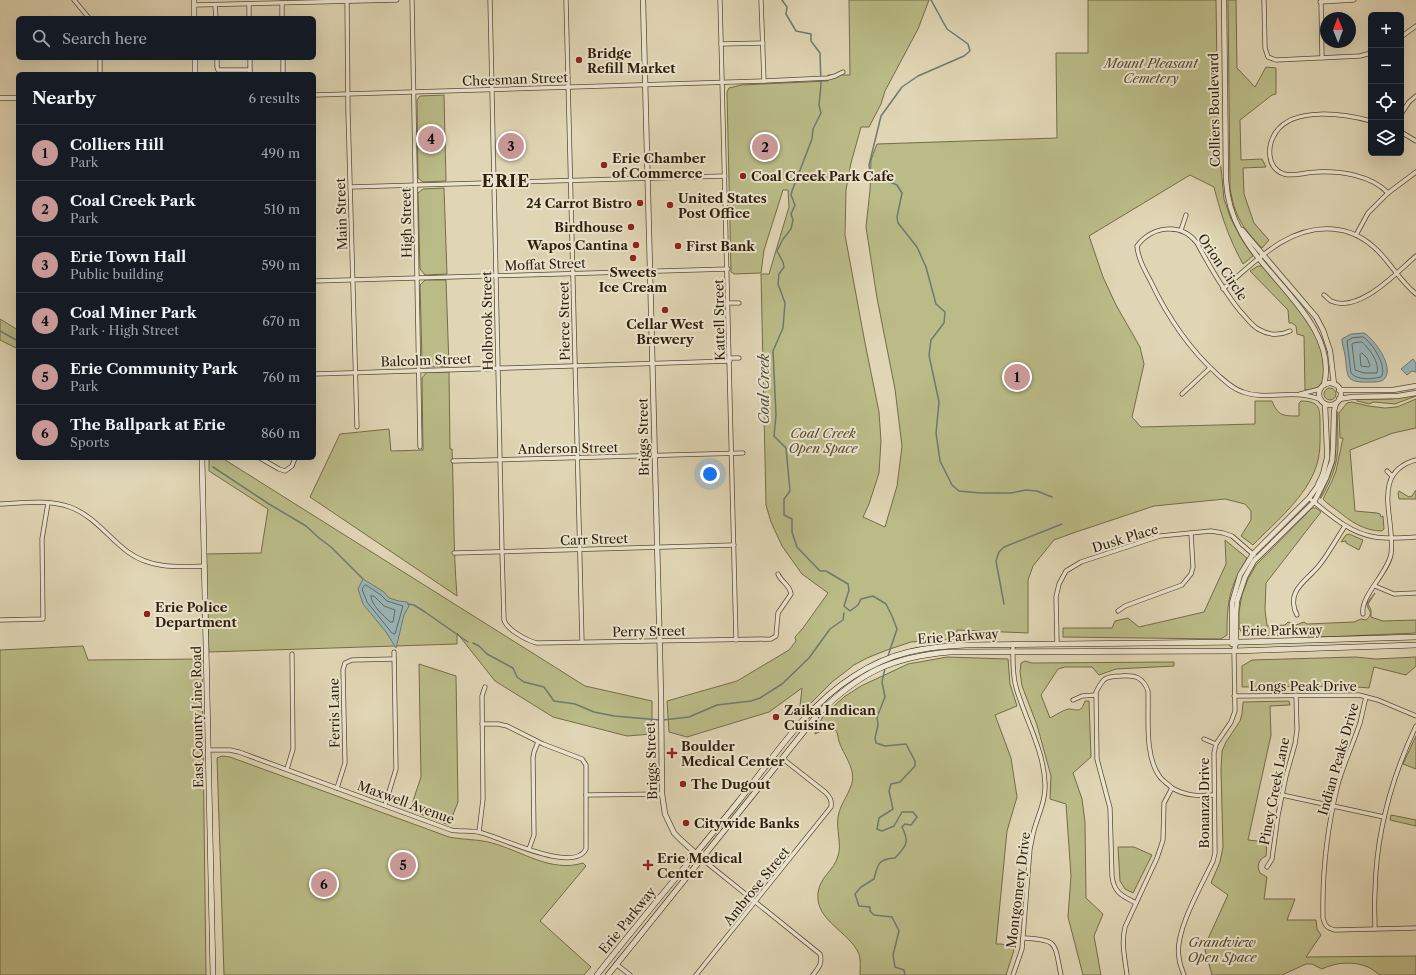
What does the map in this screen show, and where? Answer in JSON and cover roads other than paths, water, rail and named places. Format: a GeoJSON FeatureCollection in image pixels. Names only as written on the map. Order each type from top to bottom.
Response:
{"type":"FeatureCollection","features":[{"type":"Feature","properties":{"kind":"main road"},"geometry":{"type":"LineString","coordinates":[[194,3],[194,16]]}},
{"type":"Feature","properties":{"kind":"main road"},"geometry":{"type":"LineString","coordinates":[[195,60],[195,72]]}},
{"type":"Feature","properties":{"kind":"main road","name":"East County Line Road"},"geometry":{"type":"LineString","coordinates":[[202,460],[213,975]]}},
{"type":"Feature","properties":{"kind":"main road","name":"Erie Parkway"},"geometry":{"type":"LineString","coordinates":[[597,975],[776,752],[811,712],[839,687],[863,670],[896,655],[912,650],[944,646],[1234,642],[1416,637]]}},
{"type":"Feature","properties":{"kind":"main road","name":"Erie Parkway"},"geometry":{"type":"LineString","coordinates":[[608,975],[818,714],[849,686],[862,677],[893,662],[912,657],[950,652],[1234,651],[1416,646]]}},
{"type":"Feature","properties":{"kind":"street"},"geometry":{"type":"LineString","coordinates":[[74,0],[87,16]]}},
{"type":"Feature","properties":{"kind":"street"},"geometry":{"type":"LineString","coordinates":[[194,3],[249,4],[397,0]]}},
{"type":"Feature","properties":{"kind":"street","name":"High Street"},"geometry":{"type":"LineString","coordinates":[[412,0],[420,447]]}},
{"type":"Feature","properties":{"kind":"street","name":"Holbrook Street"},"geometry":{"type":"LineString","coordinates":[[490,0],[504,620],[508,627],[519,634]]}},
{"type":"Feature","properties":{"kind":"street","name":"Pierce Street"},"geometry":{"type":"LineString","coordinates":[[566,0],[582,642]]}},
{"type":"Feature","properties":{"kind":"street","name":"Briggs Street"},"geometry":{"type":"LineString","coordinates":[[643,0],[662,794],[665,814],[674,833],[702,859]]}},
{"type":"Feature","properties":{"kind":"street","name":"Kattell Street"},"geometry":{"type":"LineString","coordinates":[[720,0],[729,303],[736,640]]}},
{"type":"Feature","properties":{"kind":"street"},"geometry":{"type":"LineString","coordinates":[[761,0],[764,81]]}},
{"type":"Feature","properties":{"kind":"street","name":"Colliers Boulevard"},"geometry":{"type":"LineString","coordinates":[[1224,0],[1226,180],[1228,197],[1241,232],[1259,259],[1310,320],[1320,339],[1325,355],[1326,369],[1324,385]]}},
{"type":"Feature","properties":{"kind":"street"},"geometry":{"type":"LineString","coordinates":[[1264,0],[1265,48],[1268,57],[1276,60],[1360,56],[1368,54]]}},
{"type":"Feature","properties":{"kind":"street"},"geometry":{"type":"LineString","coordinates":[[1322,58],[1321,1],[1354,0]]}},
{"type":"Feature","properties":{"kind":"street","name":"Main Street"},"geometry":{"type":"LineString","coordinates":[[347,1],[352,280],[357,427]]}},
{"type":"Feature","properties":{"kind":"street"},"geometry":{"type":"LineString","coordinates":[[282,3],[282,16]]}},
{"type":"Feature","properties":{"kind":"street"},"geometry":{"type":"LineString","coordinates":[[215,4],[216,16]]}},
{"type":"Feature","properties":{"kind":"street"},"geometry":{"type":"LineString","coordinates":[[249,4],[249,16]]}},
{"type":"Feature","properties":{"kind":"street"},"geometry":{"type":"LineString","coordinates":[[1404,35],[1416,26]]}},
{"type":"Feature","properties":{"kind":"street"},"geometry":{"type":"LineString","coordinates":[[722,44],[763,43]]}},
{"type":"Feature","properties":{"kind":"street"},"geometry":{"type":"LineString","coordinates":[[100,60],[100,72]]}},
{"type":"Feature","properties":{"kind":"street"},"geometry":{"type":"LineString","coordinates":[[216,60],[218,70],[250,72],[250,60]]}},
{"type":"Feature","properties":{"kind":"street"},"geometry":{"type":"LineString","coordinates":[[283,60],[283,72]]}},
{"type":"Feature","properties":{"kind":"street","name":"Cheesman Street"},"geometry":{"type":"LineString","coordinates":[[316,95],[723,83],[828,78],[843,72]]}},
{"type":"Feature","properties":{"kind":"street"},"geometry":{"type":"LineString","coordinates":[[1404,110],[1409,102],[1416,96]]}},
{"type":"Feature","properties":{"kind":"street"},"geometry":{"type":"LineString","coordinates":[[0,98],[16,98]]}},
{"type":"Feature","properties":{"kind":"street"},"geometry":{"type":"LineString","coordinates":[[1368,120],[1347,116],[1316,115],[1303,116],[1289,120],[1279,128],[1272,139],[1270,161],[1275,169],[1282,174],[1289,176],[1317,172],[1344,173],[1373,182],[1381,186],[1388,193]]}},
{"type":"Feature","properties":{"kind":"street"},"geometry":{"type":"LineString","coordinates":[[1404,134],[1416,141]]}},
{"type":"Feature","properties":{"kind":"street"},"geometry":{"type":"LineString","coordinates":[[1356,235],[1368,214],[1388,193],[1416,172]]}},
{"type":"Feature","properties":{"kind":"street"},"geometry":{"type":"LineString","coordinates":[[350,187],[725,176]]}},
{"type":"Feature","properties":{"kind":"street"},"geometry":{"type":"LineString","coordinates":[[1181,230],[1186,215]]}},
{"type":"Feature","properties":{"kind":"street","name":"Colliers Boulevard"},"geometry":{"type":"LineString","coordinates":[[1235,219],[1243,231],[1316,317],[1323,330],[1331,357],[1334,384]]}},
{"type":"Feature","properties":{"kind":"street"},"geometry":{"type":"LineString","coordinates":[[1223,289],[1278,244],[1293,235],[1324,228],[1341,230],[1366,240],[1378,251],[1416,294]]}},
{"type":"Feature","properties":{"kind":"street","name":"Orion Circle"},"geometry":{"type":"LineString","coordinates":[[1290,331],[1283,334],[1271,334],[1258,329],[1248,320],[1223,289],[1194,238],[1181,230],[1163,230],[1142,239],[1137,246],[1138,253],[1161,304],[1174,325],[1210,368],[1233,388],[1250,395],[1297,394],[1312,396],[1321,400]]}},
{"type":"Feature","properties":{"kind":"street"},"geometry":{"type":"LineString","coordinates":[[1324,295],[1331,301],[1343,303],[1365,297],[1379,288],[1416,256]]}},
{"type":"Feature","properties":{"kind":"street","name":"Moffat Street"},"geometry":{"type":"LineString","coordinates":[[316,281],[728,269]]}},
{"type":"Feature","properties":{"kind":"street"},"geometry":{"type":"LineString","coordinates":[[729,303],[739,303]]}},
{"type":"Feature","properties":{"kind":"street","name":"Balcolm Street"},"geometry":{"type":"LineString","coordinates":[[316,374],[652,363],[730,360],[739,358]]}},
{"type":"Feature","properties":{"kind":"street"},"geometry":{"type":"LineString","coordinates":[[1182,394],[1210,368]]}},
{"type":"Feature","properties":{"kind":"street"},"geometry":{"type":"LineString","coordinates":[[1234,642],[1231,615],[1235,589],[1240,575],[1253,554],[1309,498],[1317,487],[1322,474],[1327,458],[1326,412],[1325,404],[1319,395],[1320,389],[1324,385],[1330,383],[1334,384],[1340,390],[1393,390],[1416,386]]}},
{"type":"Feature","properties":{"kind":"street","name":"Orion Circle"},"geometry":{"type":"LineString","coordinates":[[1297,394],[1320,389]]}},
{"type":"Feature","properties":{"kind":"street"},"geometry":{"type":"LineString","coordinates":[[1234,651],[1236,612],[1240,589],[1249,569],[1314,502],[1326,478],[1332,461],[1334,411],[1340,390]]}},
{"type":"Feature","properties":{"kind":"street"},"geometry":{"type":"LineString","coordinates":[[1325,404],[1330,405],[1352,397],[1398,396],[1416,393]]}},
{"type":"Feature","properties":{"kind":"street","name":"Anderson Street"},"geometry":{"type":"LineString","coordinates":[[453,461],[743,453]]}},
{"type":"Feature","properties":{"kind":"street"},"geometry":{"type":"LineString","coordinates":[[263,460],[279,469],[285,470],[292,466],[294,460]]}},
{"type":"Feature","properties":{"kind":"street"},"geometry":{"type":"LineString","coordinates":[[1363,614],[1362,608],[1365,600],[1390,560],[1391,538],[1387,498],[1388,485],[1392,476],[1404,465],[1416,460]]}},
{"type":"Feature","properties":{"kind":"street"},"geometry":{"type":"LineString","coordinates":[[1387,471],[1392,476]]}},
{"type":"Feature","properties":{"kind":"street"},"geometry":{"type":"LineString","coordinates":[[1309,498],[1345,526],[1368,536],[1377,538],[1416,537]]}},
{"type":"Feature","properties":{"kind":"street"},"geometry":{"type":"LineString","coordinates":[[0,504],[48,503],[70,507],[91,518],[128,552],[140,559],[152,564],[165,566],[205,566]]}},
{"type":"Feature","properties":{"kind":"street"},"geometry":{"type":"LineString","coordinates":[[0,620],[43,619],[42,539],[48,503]]}},
{"type":"Feature","properties":{"kind":"street"},"geometry":{"type":"LineString","coordinates":[[1297,615],[1293,602],[1296,591],[1305,579],[1320,564],[1345,526]]}},
{"type":"Feature","properties":{"kind":"street","name":"Dusk Place"},"geometry":{"type":"LineString","coordinates":[[1056,644],[1057,589],[1062,577],[1070,569],[1081,562],[1160,536],[1211,531],[1232,536],[1258,558]]}},
{"type":"Feature","properties":{"kind":"street"},"geometry":{"type":"LineString","coordinates":[[1118,611],[1125,606],[1182,585],[1191,574],[1193,567],[1191,533]]}},
{"type":"Feature","properties":{"kind":"street","name":"Carr Street"},"geometry":{"type":"LineString","coordinates":[[454,553],[734,545]]}},
{"type":"Feature","properties":{"kind":"street","name":"Perry Street"},"geometry":{"type":"LineString","coordinates":[[519,634],[536,643],[771,639],[776,636],[778,613],[791,594],[790,588],[778,574]]}},
{"type":"Feature","properties":{"kind":"street"},"geometry":{"type":"LineString","coordinates":[[1375,586],[1394,594],[1416,593]]}},
{"type":"Feature","properties":{"kind":"street","name":"Montgomery Drive"},"geometry":{"type":"LineString","coordinates":[[1013,975],[1022,949],[1030,849],[1046,785],[1039,752],[1016,688],[1013,652],[1014,644]]}},
{"type":"Feature","properties":{"kind":"street","name":"Bonanza Drive"},"geometry":{"type":"LineString","coordinates":[[1184,975],[1178,956],[1179,939],[1184,924],[1213,861],[1215,845],[1214,753],[1216,744],[1232,722],[1235,711],[1234,651]]}},
{"type":"Feature","properties":{"kind":"street"},"geometry":{"type":"LineString","coordinates":[[385,805],[396,769],[394,652]]}},
{"type":"Feature","properties":{"kind":"street"},"geometry":{"type":"LineString","coordinates":[[287,769],[293,749],[292,654]]}},
{"type":"Feature","properties":{"kind":"street","name":"Ferris Lane"},"geometry":{"type":"LineString","coordinates":[[337,788],[345,763],[343,670],[345,663],[352,660],[394,659]]}},
{"type":"Feature","properties":{"kind":"street"},"geometry":{"type":"LineString","coordinates":[[1136,903],[1118,892],[1114,887],[1113,882],[1110,808],[1097,759],[1096,695],[1101,683],[1110,676],[1133,675],[1143,682],[1148,691],[1149,752],[1156,771],[1161,779],[1181,793],[1191,795],[1214,795]]}},
{"type":"Feature","properties":{"kind":"street"},"geometry":{"type":"LineString","coordinates":[[479,832],[483,803],[482,696],[485,687]]}},
{"type":"Feature","properties":{"kind":"street","name":"Longs Peak Drive"},"geometry":{"type":"LineString","coordinates":[[1234,696],[1345,694],[1378,700],[1416,716]]}},
{"type":"Feature","properties":{"kind":"street"},"geometry":{"type":"LineString","coordinates":[[1073,700],[1082,696],[1096,695]]}},
{"type":"Feature","properties":{"kind":"street","name":"Piney Creek Lane"},"geometry":{"type":"LineString","coordinates":[[1267,866],[1272,859],[1282,795],[1295,744],[1296,695]]}},
{"type":"Feature","properties":{"kind":"street","name":"Indian Peaks Drive"},"geometry":{"type":"LineString","coordinates":[[1366,697],[1360,722],[1346,760],[1333,806],[1323,868],[1322,918],[1324,925],[1335,930],[1416,928]]}},
{"type":"Feature","properties":{"kind":"street","name":"Maxwell Avenue"},"geometry":{"type":"LineString","coordinates":[[208,750],[230,750],[240,752],[451,830],[479,832],[495,836],[555,857],[579,857],[586,849],[586,765],[582,758],[538,742],[507,726],[498,724],[482,724]]}},
{"type":"Feature","properties":{"kind":"street"},"geometry":{"type":"LineString","coordinates":[[1375,929],[1375,877],[1384,817],[1398,766],[1416,726]]}},
{"type":"Feature","properties":{"kind":"street"},"geometry":{"type":"LineString","coordinates":[[1204,739],[1216,744]]}},
{"type":"Feature","properties":{"kind":"street"},"geometry":{"type":"LineString","coordinates":[[529,849],[534,835],[533,758],[538,742]]}},
{"type":"Feature","properties":{"kind":"street","name":"Ambrose Street"},"geometry":{"type":"LineString","coordinates":[[696,975],[831,807],[830,797],[825,792],[783,759]]}},
{"type":"Feature","properties":{"kind":"street"},"geometry":{"type":"LineString","coordinates":[[1127,975],[1123,934],[1157,858],[1163,840],[1163,808],[1166,798],[1172,788]]}},
{"type":"Feature","properties":{"kind":"street"},"geometry":{"type":"LineString","coordinates":[[586,795],[662,794]]}},
{"type":"Feature","properties":{"kind":"street"},"geometry":{"type":"LineString","coordinates":[[1282,795],[1384,817]]}},
{"type":"Feature","properties":{"kind":"street"},"geometry":{"type":"LineString","coordinates":[[702,859],[820,954],[820,965],[813,975]]}},
{"type":"Feature","properties":{"kind":"street"},"geometry":{"type":"LineString","coordinates":[[1023,938],[1048,940],[1054,946],[1061,975]]}},
{"type":"Feature","properties":{"kind":"street"},"geometry":{"type":"LineString","coordinates":[[616,964],[630,975]]}},
{"type":"Feature","properties":{"kind":"water"},"geometry":{"type":"Polygon","coordinates":[[[1364,333],[1373,341],[1382,353],[1385,360],[1387,373],[1385,378],[1381,381],[1356,381],[1352,380],[1347,373],[1342,339],[1351,334],[1364,333]]]}},
{"type":"Feature","properties":{"kind":"water"},"geometry":{"type":"Polygon","coordinates":[[[1413,359],[1416,363],[1416,372],[1412,371],[1407,375],[1401,369],[1413,359]]]}},
{"type":"Feature","properties":{"kind":"water"},"geometry":{"type":"Polygon","coordinates":[[[363,579],[384,592],[389,598],[407,602],[409,606],[404,615],[396,648],[386,632],[363,604],[358,589],[363,579]]]}},
{"type":"Feature","properties":{"kind":"waterway","name":"Coal Creek"},"geometry":{"type":"LineString","coordinates":[[782,0],[787,7],[786,14],[796,31],[811,34],[811,41],[820,53],[821,84],[819,105],[821,113],[813,129],[812,139],[791,195],[795,205],[791,214],[793,220],[791,229],[783,239],[777,251],[784,267],[779,274],[778,284],[785,303],[783,328],[773,351],[776,415],[774,436],[786,448],[790,491],[784,499],[784,515],[792,519],[792,532],[797,547],[820,571],[826,571],[848,584],[849,590],[844,606],[850,611],[858,605],[861,599],[873,596],[886,604],[897,629],[888,656]]}},
{"type":"Feature","properties":{"kind":"waterway"},"geometry":{"type":"LineString","coordinates":[[931,0],[947,29],[968,44],[970,51],[964,56],[918,76],[902,87],[881,116],[869,165],[870,172],[875,176],[897,185],[902,193],[897,217],[898,223],[917,247],[926,267],[936,304],[945,312],[944,323],[931,340],[929,355],[939,402],[936,433],[940,461],[952,485],[959,491],[1011,493],[1026,490],[1037,491],[1052,497]]}},
{"type":"Feature","properties":{"kind":"waterway"},"geometry":{"type":"LineString","coordinates":[[0,331],[16,340]]}},
{"type":"Feature","properties":{"kind":"waterway"},"geometry":{"type":"LineString","coordinates":[[213,467],[269,504],[306,526],[331,547],[363,579]]}},
{"type":"Feature","properties":{"kind":"waterway"},"geometry":{"type":"LineString","coordinates":[[1004,604],[996,561],[999,552],[1004,547],[1062,524]]}},
{"type":"Feature","properties":{"kind":"waterway"},"geometry":{"type":"LineString","coordinates":[[408,604],[414,605],[468,642]]}},
{"type":"Feature","properties":{"kind":"waterway"},"geometry":{"type":"LineString","coordinates":[[663,720],[689,717],[717,705],[751,701],[760,698],[782,684],[809,658],[830,629],[843,620],[844,613]]}},
{"type":"Feature","properties":{"kind":"waterway"},"geometry":{"type":"LineString","coordinates":[[473,643],[479,646],[487,654],[513,668],[517,677],[524,682],[544,687],[554,701],[575,704],[594,712],[614,716],[660,720]]}},
{"type":"Feature","properties":{"kind":"waterway","name":"Coal Creek"},"geometry":{"type":"LineString","coordinates":[[885,668],[882,682],[885,697],[877,717],[878,725],[875,738],[876,743],[885,746],[906,744],[915,761],[915,766],[900,782],[891,784],[889,791],[893,809],[879,818],[877,829],[882,831],[894,826],[902,812],[913,812],[917,817],[911,825],[905,824],[902,827],[906,837],[906,844],[902,850],[895,858],[882,861],[878,866],[874,879],[861,887],[855,894],[859,906],[870,907],[870,911],[874,915],[892,917],[899,931],[893,955],[895,967],[904,970],[905,975]]}},
{"type":"Feature","properties":{"kind":"place","name":"Bridge Refill Market"},"geometry":{"type":"Point","coordinates":[579,60]}},
{"type":"Feature","properties":{"kind":"place","name":"Coal Miner Park"},"geometry":{"type":"Point","coordinates":[431,139]}},
{"type":"Feature","properties":{"kind":"place","name":"Erie Town Hall"},"geometry":{"type":"Point","coordinates":[511,146]}},
{"type":"Feature","properties":{"kind":"place","name":"Coal Creek Park"},"geometry":{"type":"Point","coordinates":[765,147]}},
{"type":"Feature","properties":{"kind":"place","name":"Erie Chamber of Commerce"},"geometry":{"type":"Point","coordinates":[604,165]}},
{"type":"Feature","properties":{"kind":"place","name":"Coal Creek Park Cafe"},"geometry":{"type":"Point","coordinates":[743,176]}},
{"type":"Feature","properties":{"kind":"place","name":"24 Carrot Bistro"},"geometry":{"type":"Point","coordinates":[640,203]}},
{"type":"Feature","properties":{"kind":"place","name":"United States Post Office"},"geometry":{"type":"Point","coordinates":[670,205]}},
{"type":"Feature","properties":{"kind":"place","name":"Birdhouse"},"geometry":{"type":"Point","coordinates":[631,227]}},
{"type":"Feature","properties":{"kind":"place","name":"Wapos Cantina"},"geometry":{"type":"Point","coordinates":[636,245]}},
{"type":"Feature","properties":{"kind":"place","name":"First Bank"},"geometry":{"type":"Point","coordinates":[678,246]}},
{"type":"Feature","properties":{"kind":"place","name":"Sweets Ice Cream"},"geometry":{"type":"Point","coordinates":[633,258]}},
{"type":"Feature","properties":{"kind":"place","name":"Cellar West Brewery"},"geometry":{"type":"Point","coordinates":[665,310]}},
{"type":"Feature","properties":{"kind":"place","name":"Colliers Hill"},"geometry":{"type":"Point","coordinates":[1017,377]}},
{"type":"Feature","properties":{"kind":"place","name":"Erie Police Department"},"geometry":{"type":"Point","coordinates":[147,614]}},
{"type":"Feature","properties":{"kind":"place","name":"Zaika Indican Cuisine"},"geometry":{"type":"Point","coordinates":[776,717]}},
{"type":"Feature","properties":{"kind":"place","name":"Boulder Medical Center"},"geometry":{"type":"Point","coordinates":[672,753]}},
{"type":"Feature","properties":{"kind":"place","name":"The Dugout"},"geometry":{"type":"Point","coordinates":[683,784]}},
{"type":"Feature","properties":{"kind":"place","name":"Citywide Banks"},"geometry":{"type":"Point","coordinates":[686,823]}},
{"type":"Feature","properties":{"kind":"place","name":"Erie Community Park"},"geometry":{"type":"Point","coordinates":[403,865]}},
{"type":"Feature","properties":{"kind":"place","name":"Erie Medical Center"},"geometry":{"type":"Point","coordinates":[648,865]}},
{"type":"Feature","properties":{"kind":"place","name":"The Ballpark at Erie"},"geometry":{"type":"Point","coordinates":[324,884]}},
{"type":"Feature","properties":{"kind":"district","name":"ERIE"},"geometry":{"type":"Point","coordinates":[506,181]}},
{"type":"Feature","properties":{"kind":"park label","name":"Mount Pleasant Cemetery"},"geometry":{"type":"Point","coordinates":[1151,70]}},
{"type":"Feature","properties":{"kind":"park label","name":"Coal Creek Open Space"},"geometry":{"type":"Point","coordinates":[823,440]}},
{"type":"Feature","properties":{"kind":"park label","name":"Grandview Open Space"},"geometry":{"type":"Point","coordinates":[1222,950]}}]}
